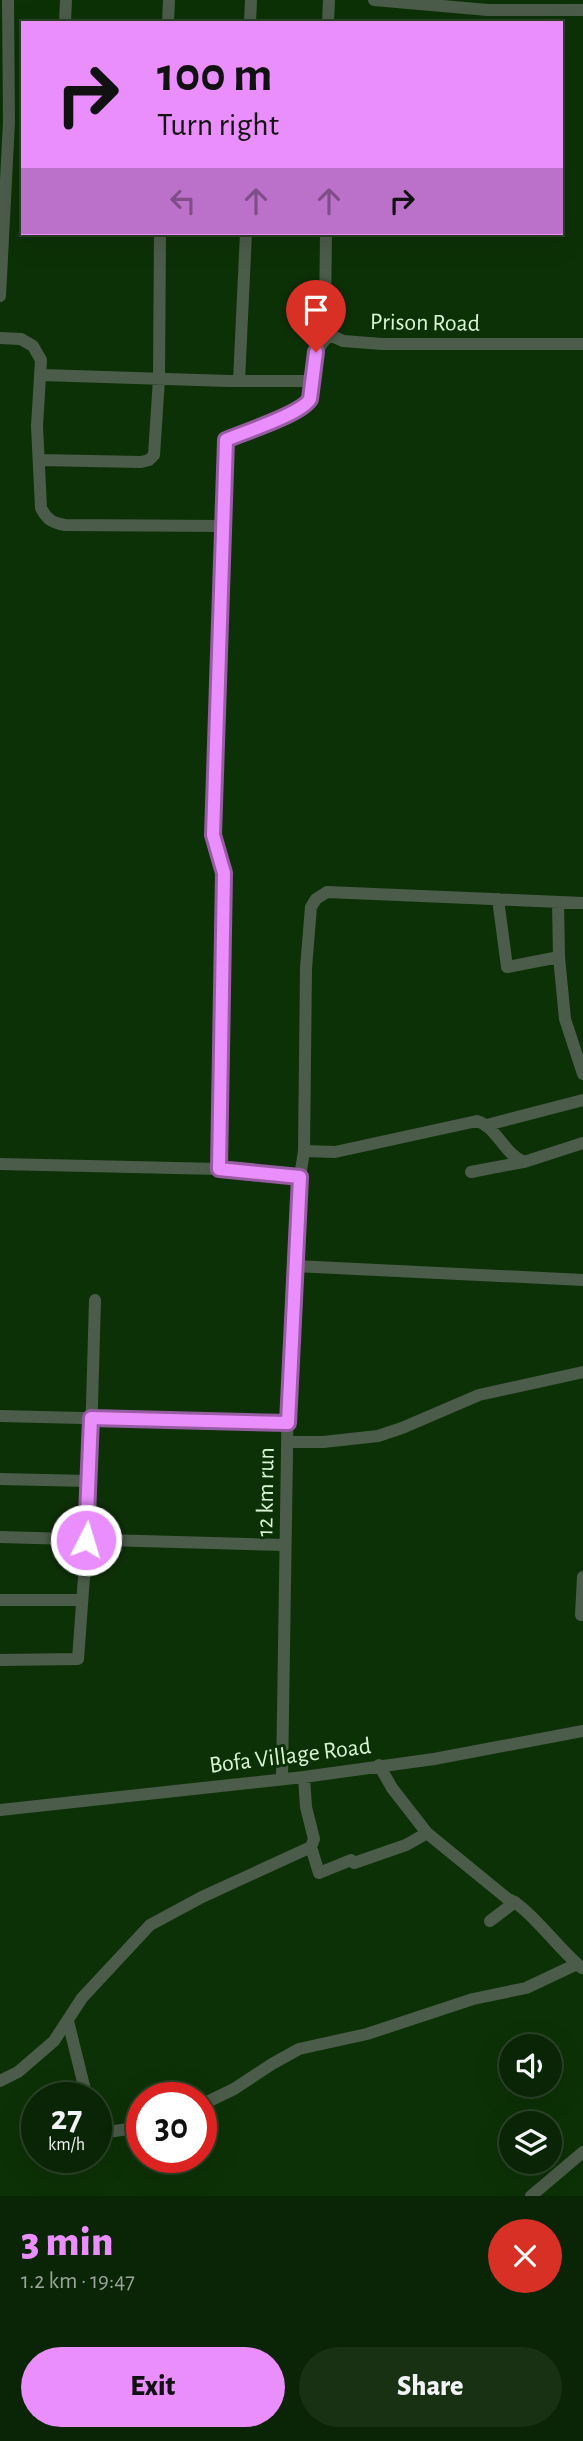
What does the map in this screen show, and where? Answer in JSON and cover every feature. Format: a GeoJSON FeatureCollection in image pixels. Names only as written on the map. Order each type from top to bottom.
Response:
{"type":"FeatureCollection","features":[{"type":"Feature","properties":{"kind":"street"},"geometry":{"type":"LineString","coordinates":[[0,296],[9,122],[8,0]]}},
{"type":"Feature","properties":{"kind":"street"},"geometry":{"type":"LineString","coordinates":[[65,21],[66,0]]}},
{"type":"Feature","properties":{"kind":"street"},"geometry":{"type":"LineString","coordinates":[[168,21],[169,0]]}},
{"type":"Feature","properties":{"kind":"street"},"geometry":{"type":"LineString","coordinates":[[250,21],[251,0]]}},
{"type":"Feature","properties":{"kind":"street"},"geometry":{"type":"LineString","coordinates":[[328,0],[328,21]]}},
{"type":"Feature","properties":{"kind":"street"},"geometry":{"type":"LineString","coordinates":[[374,0],[488,10],[583,10]]}},
{"type":"Feature","properties":{"kind":"street"},"geometry":{"type":"LineString","coordinates":[[39,460],[141,462],[149,460],[156,449],[160,235]]}},
{"type":"Feature","properties":{"kind":"street"},"geometry":{"type":"LineString","coordinates":[[239,382],[246,235]]}},
{"type":"Feature","properties":{"kind":"street"},"geometry":{"type":"LineString","coordinates":[[219,1169],[224,873],[213,835],[226,440],[308,404],[316,352],[319,344],[330,335],[326,322],[326,235]]}},
{"type":"Feature","properties":{"kind":"street","name":"Prison Road"},"geometry":{"type":"LineString","coordinates":[[330,335],[343,341],[382,344],[583,344]]}},
{"type":"Feature","properties":{"kind":"street"},"geometry":{"type":"LineString","coordinates":[[0,338],[21,339],[33,346],[41,360],[37,426],[41,508],[45,516],[54,523],[65,525],[223,526]]}},
{"type":"Feature","properties":{"kind":"street"},"geometry":{"type":"LineString","coordinates":[[41,375],[311,382]]}},
{"type":"Feature","properties":{"kind":"street","name":"12 km run"},"geometry":{"type":"LineString","coordinates":[[282,1779],[287,1442],[300,1177],[304,1151],[306,968],[311,907],[316,899],[327,892],[583,903]]}},
{"type":"Feature","properties":{"kind":"street"},"geometry":{"type":"LineString","coordinates":[[498,899],[507,967],[559,957]]}},
{"type":"Feature","properties":{"kind":"street"},"geometry":{"type":"LineString","coordinates":[[558,902],[559,957],[565,1019],[583,1073]]}},
{"type":"Feature","properties":{"kind":"street"},"geometry":{"type":"LineString","coordinates":[[487,1125],[583,1100]]}},
{"type":"Feature","properties":{"kind":"street"},"geometry":{"type":"LineString","coordinates":[[304,1151],[335,1152],[477,1121],[487,1125],[515,1158],[524,1162]]}},
{"type":"Feature","properties":{"kind":"street"},"geometry":{"type":"LineString","coordinates":[[471,1172],[524,1162],[583,1143]]}},
{"type":"Feature","properties":{"kind":"street"},"geometry":{"type":"LineString","coordinates":[[0,1164],[219,1169],[300,1177]]}},
{"type":"Feature","properties":{"kind":"street"},"geometry":{"type":"LineString","coordinates":[[295,1266],[583,1280]]}},
{"type":"Feature","properties":{"kind":"street"},"geometry":{"type":"LineString","coordinates":[[0,1660],[79,1659],[95,1300]]}},
{"type":"Feature","properties":{"kind":"street"},"geometry":{"type":"LineString","coordinates":[[287,1442],[323,1442],[378,1436],[480,1395],[583,1372]]}},
{"type":"Feature","properties":{"kind":"street"},"geometry":{"type":"LineString","coordinates":[[0,1416],[288,1423]]}},
{"type":"Feature","properties":{"kind":"street"},"geometry":{"type":"LineString","coordinates":[[0,1479],[89,1481]]}},
{"type":"Feature","properties":{"kind":"street"},"geometry":{"type":"LineString","coordinates":[[0,1536],[285,1545]]}},
{"type":"Feature","properties":{"kind":"street"},"geometry":{"type":"LineString","coordinates":[[581,1615],[583,1577]]}},
{"type":"Feature","properties":{"kind":"street"},"geometry":{"type":"LineString","coordinates":[[0,1600],[82,1600]]}},
{"type":"Feature","properties":{"kind":"street","name":"Bofa Village Road"},"geometry":{"type":"LineString","coordinates":[[0,1810],[304,1777],[460,1755],[583,1731]]}},
{"type":"Feature","properties":{"kind":"street"},"geometry":{"type":"LineString","coordinates":[[217,2097],[299,2049],[356,2038],[473,1998],[527,1988],[580,1966],[515,1902],[427,1833],[379,1765]]}},
{"type":"Feature","properties":{"kind":"street"},"geometry":{"type":"LineString","coordinates":[[304,1777],[306,1807],[314,1839],[311,1847],[319,1873],[351,1860],[354,1863],[406,1845],[427,1833]]}},
{"type":"Feature","properties":{"kind":"street"},"geometry":{"type":"LineString","coordinates":[[0,2081],[18,2072],[54,2041],[97,1980],[150,1925],[189,1903],[311,1847]]}},
{"type":"Feature","properties":{"kind":"street"},"geometry":{"type":"LineString","coordinates":[[490,1921],[515,1902]]}},
{"type":"Feature","properties":{"kind":"street"},"geometry":{"type":"LineString","coordinates":[[68,2021],[83,2082]]}},
{"type":"Feature","properties":{"kind":"street"},"geometry":{"type":"LineString","coordinates":[[531,2196],[583,2152]]}},
{"type":"Feature","properties":{"kind":"route"},"geometry":{"type":"LineString","coordinates":[[86,1540],[91,1418],[288,1423],[300,1177],[219,1169],[224,873],[213,835],[226,440],[308,404],[316,352]]}}]}
